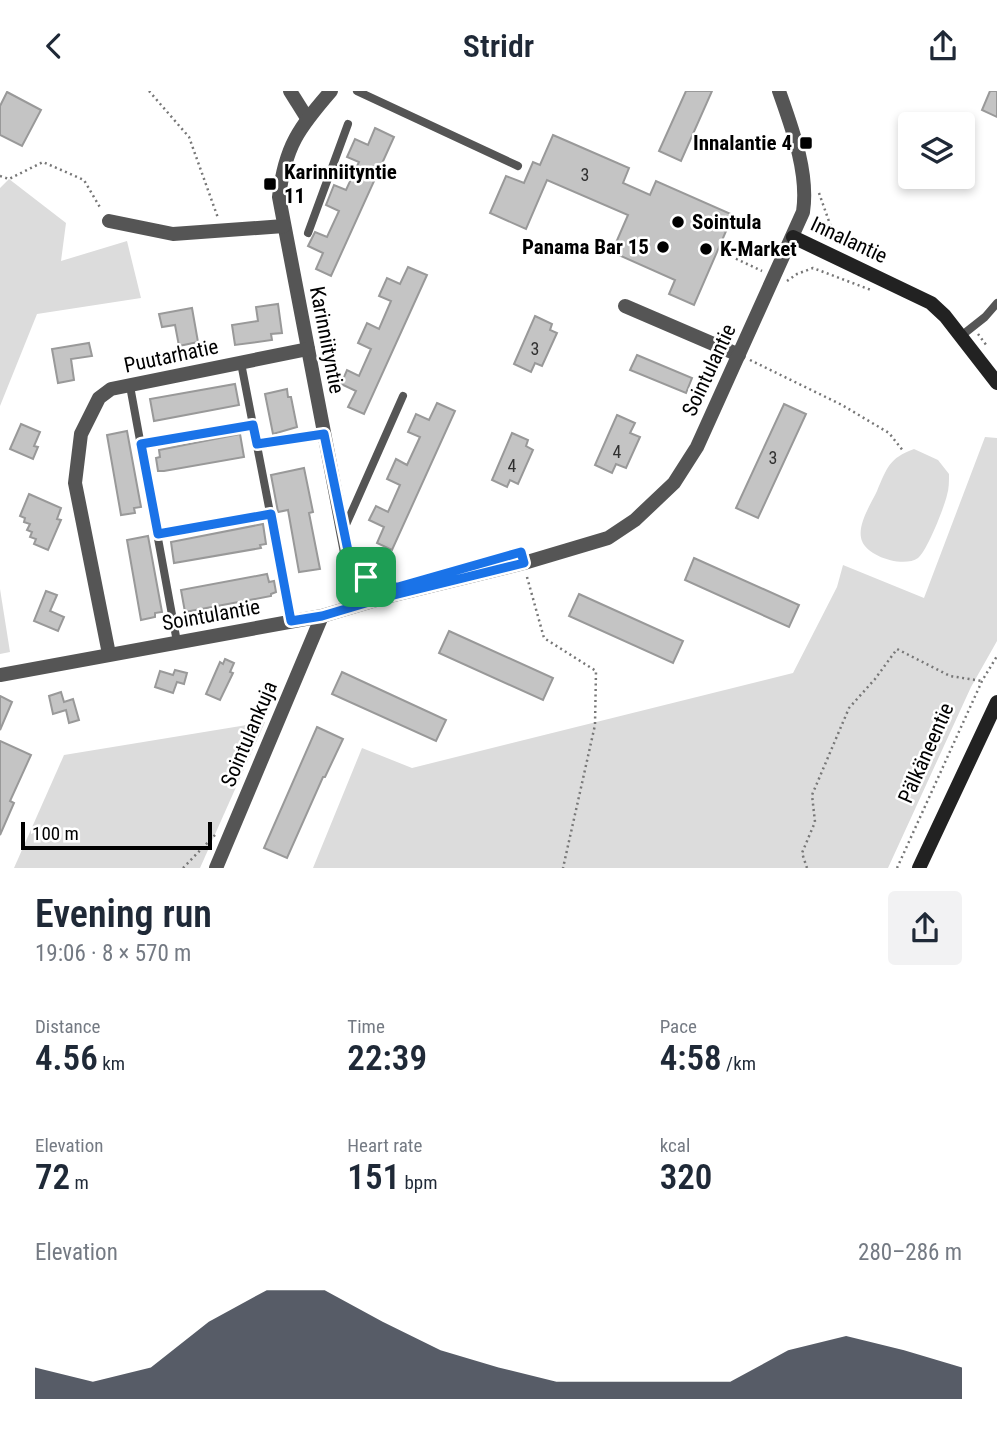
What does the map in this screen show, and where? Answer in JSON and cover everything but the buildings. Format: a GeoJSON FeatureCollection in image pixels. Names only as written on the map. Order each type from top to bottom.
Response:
{"type":"FeatureCollection","features":[{"type":"Feature","properties":{"kind":"street"},"geometry":{"type":"LineString","coordinates":[[290,91],[307,118],[331,91]]}},
{"type":"Feature","properties":{"kind":"street","name":"Innalantie"},"geometry":{"type":"LineString","coordinates":[[779,91],[806,192],[803,212],[793,237],[931,303],[967,332],[997,383]]}},
{"type":"Feature","properties":{"kind":"street","name":"Karinniityntie"},"geometry":{"type":"LineString","coordinates":[[307,118],[291,144],[282,169],[279,197],[358,605]]}},
{"type":"Feature","properties":{"kind":"street"},"geometry":{"type":"LineString","coordinates":[[108,221],[173,234],[284,226]]}},
{"type":"Feature","properties":{"kind":"street","name":"Sointulantie"},"geometry":{"type":"LineString","coordinates":[[0,675],[322,616],[608,538],[635,520],[674,483],[697,447],[793,237]]}},
{"type":"Feature","properties":{"kind":"street"},"geometry":{"type":"LineString","coordinates":[[625,306],[739,355]]}},
{"type":"Feature","properties":{"kind":"street","name":"Puutarhatie"},"geometry":{"type":"LineString","coordinates":[[109,654],[75,483],[81,434],[93,407],[99,398],[111,389],[308,349]]}},
{"type":"Feature","properties":{"kind":"street","name":"Sointulankuja"},"geometry":{"type":"LineString","coordinates":[[216,868],[322,616]]}},
{"type":"Feature","properties":{"kind":"street","name":"Pälkäneentie"},"geometry":{"type":"LineString","coordinates":[[919,868],[997,702]]}},
{"type":"Feature","properties":{"kind":"lane"},"geometry":{"type":"LineString","coordinates":[[357,91],[518,166]]}},
{"type":"Feature","properties":{"kind":"lane"},"geometry":{"type":"LineString","coordinates":[[308,233],[348,124]]}},
{"type":"Feature","properties":{"kind":"lane"},"geometry":{"type":"LineString","coordinates":[[967,332],[997,303]]}},
{"type":"Feature","properties":{"kind":"lane"},"geometry":{"type":"LineString","coordinates":[[241,363],[291,621]]}},
{"type":"Feature","properties":{"kind":"lane"},"geometry":{"type":"LineString","coordinates":[[130,386],[177,642]]}},
{"type":"Feature","properties":{"kind":"lane"},"geometry":{"type":"LineString","coordinates":[[343,531],[403,396]]}},
{"type":"Feature","properties":{"kind":"lane"},"geometry":{"type":"LineString","coordinates":[[141,444],[253,425]]}},
{"type":"Feature","properties":{"kind":"lane"},"geometry":{"type":"LineString","coordinates":[[257,444],[324,434]]}},
{"type":"Feature","properties":{"kind":"lane"},"geometry":{"type":"LineString","coordinates":[[158,534],[271,514]]}},
{"type":"Feature","properties":{"kind":"path"},"geometry":{"type":"LineString","coordinates":[[149,91],[188,137],[223,232]]}},
{"type":"Feature","properties":{"kind":"path"},"geometry":{"type":"LineString","coordinates":[[0,176],[9,179],[43,162],[84,180],[108,221]]}},
{"type":"Feature","properties":{"kind":"path"},"geometry":{"type":"LineString","coordinates":[[818,189],[821,205],[831,227],[848,246],[863,256]]}},
{"type":"Feature","properties":{"kind":"path"},"geometry":{"type":"LineString","coordinates":[[726,254],[765,272],[762,279]]}},
{"type":"Feature","properties":{"kind":"path"},"geometry":{"type":"LineString","coordinates":[[967,332],[989,349]]}},
{"type":"Feature","properties":{"kind":"path"},"geometry":{"type":"LineString","coordinates":[[739,355],[842,405],[889,433],[904,452]]}},
{"type":"Feature","properties":{"kind":"path"},"geometry":{"type":"LineString","coordinates":[[524,563],[544,638],[596,671],[595,725],[563,868]]}},
{"type":"Feature","properties":{"kind":"path"},"geometry":{"type":"LineString","coordinates":[[354,580],[366,577],[370,582],[384,587]]}},
{"type":"Feature","properties":{"kind":"path"},"geometry":{"type":"LineString","coordinates":[[807,868],[802,853],[816,822],[813,795],[849,708],[897,649],[950,676],[982,681]]}},
{"type":"Feature","properties":{"kind":"path","name":"Pälkäneentie"},"geometry":{"type":"LineString","coordinates":[[897,868],[982,681],[997,656]]}},
{"type":"Feature","properties":{"kind":"path"},"geometry":{"type":"LineString","coordinates":[[183,868],[221,829]]}},
{"type":"Feature","properties":{"kind":"shaded area"},"geometry":{"type":"Polygon","coordinates":[[[9,179],[66,223],[61,261],[127,241],[141,298],[37,314],[0,406],[0,188],[9,179]]]}},
{"type":"Feature","properties":{"kind":"shaded area"},"geometry":{"type":"Polygon","coordinates":[[[985,437],[997,438],[997,641],[971,687],[888,868],[313,868],[362,748],[412,768],[793,673],[837,587],[843,565],[924,598],[985,437]]]}},
{"type":"Feature","properties":{"kind":"shaded area"},"geometry":{"type":"Polygon","coordinates":[[[914,449],[938,460],[949,474],[948,490],[935,529],[922,554],[912,561],[904,562],[871,552],[862,541],[861,529],[865,515],[890,465],[899,456],[914,449]]]}},
{"type":"Feature","properties":{"kind":"shaded area"},"geometry":{"type":"Polygon","coordinates":[[[0,589],[10,652],[0,654],[0,589]]]}},
{"type":"Feature","properties":{"kind":"shaded area"},"geometry":{"type":"Polygon","coordinates":[[[265,722],[200,868],[14,868],[64,755],[265,722]]]}},
{"type":"Feature","properties":{"kind":"place","name":"Innalantie 4"},"geometry":{"type":"Point","coordinates":[806,143]}},
{"type":"Feature","properties":{"kind":"place","name":"Karinniityntie 11"},"geometry":{"type":"Point","coordinates":[270,184]}},
{"type":"Feature","properties":{"kind":"place","name":"Sointula"},"geometry":{"type":"Point","coordinates":[678,222]}},
{"type":"Feature","properties":{"kind":"place","name":"Panama Bar 15"},"geometry":{"type":"Point","coordinates":[663,247]}},
{"type":"Feature","properties":{"kind":"place","name":"K-Market"},"geometry":{"type":"Point","coordinates":[706,249]}},
{"type":"Feature","properties":{"kind":"route"},"geometry":{"type":"LineString","coordinates":[[253,425],[257,444],[324,434],[354,580],[366,577],[370,582],[384,587],[398,587],[521,552],[524,563],[386,597],[322,616],[291,621],[271,514],[158,534],[141,444],[253,425]]}}]}
